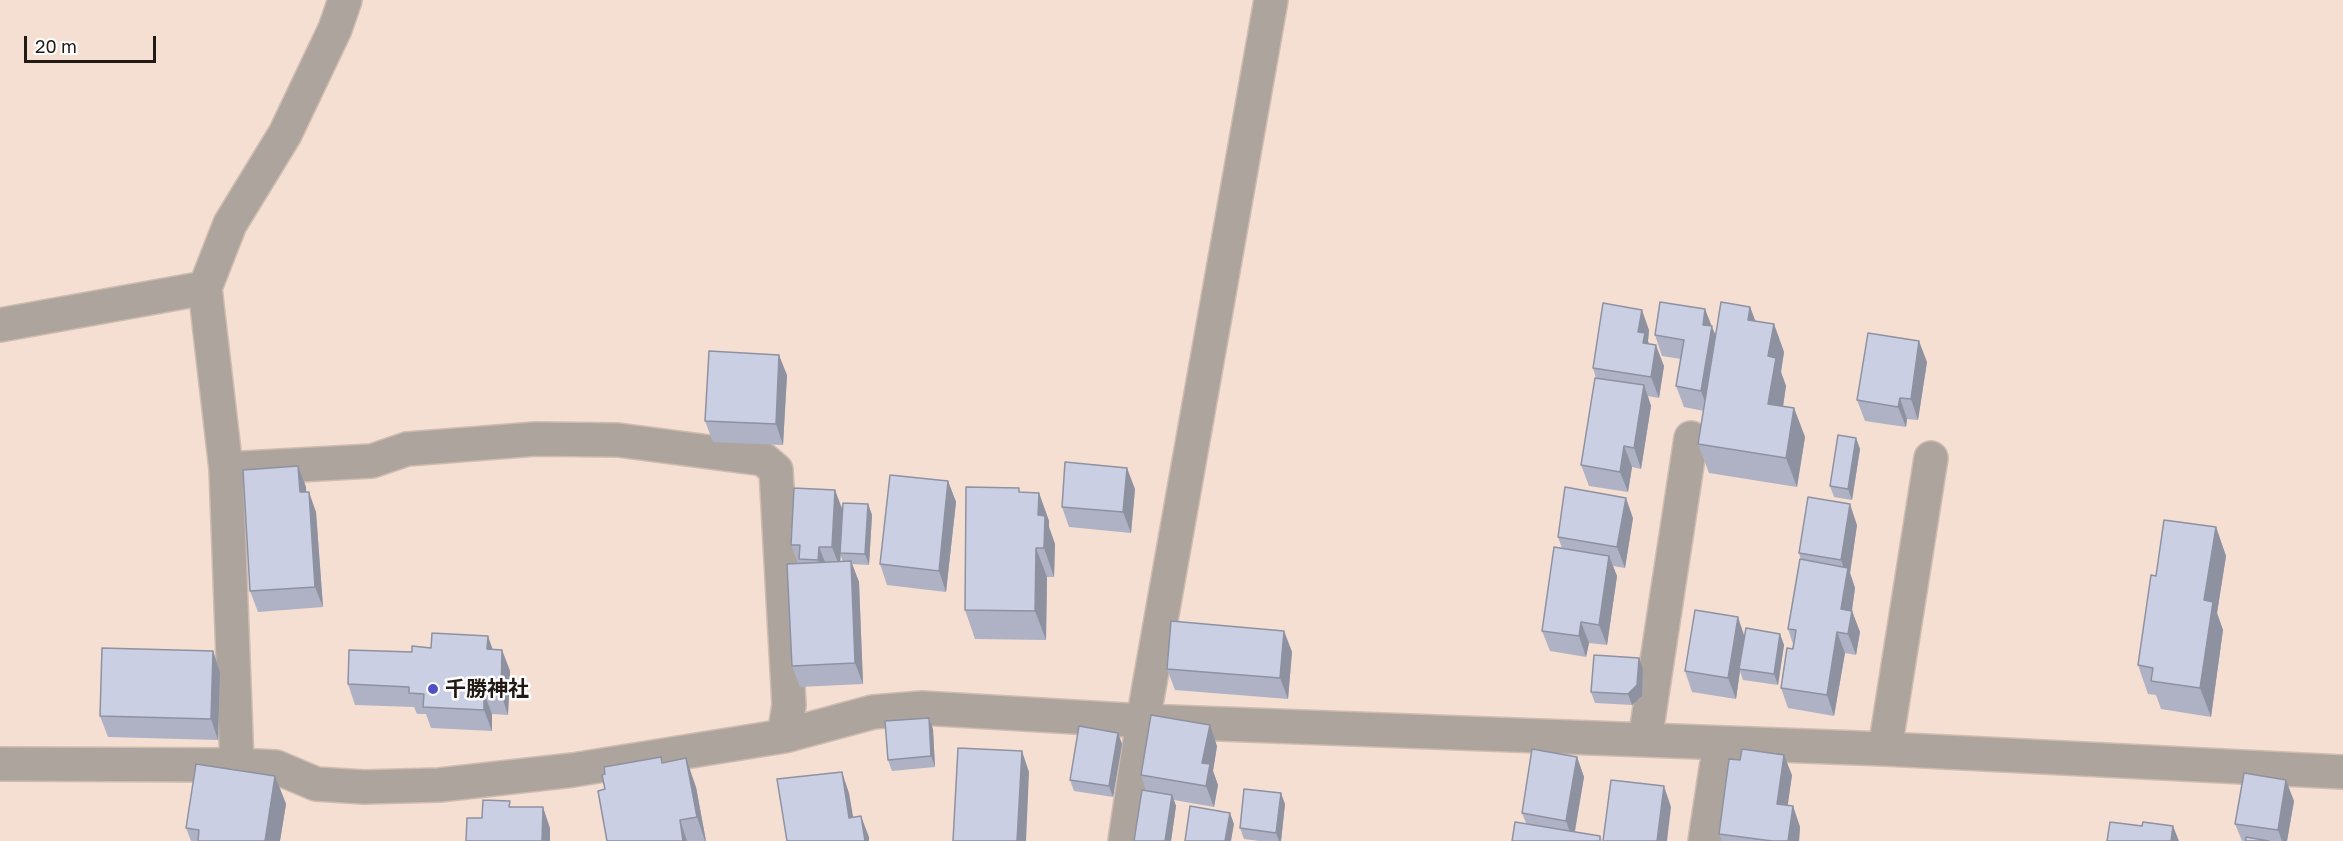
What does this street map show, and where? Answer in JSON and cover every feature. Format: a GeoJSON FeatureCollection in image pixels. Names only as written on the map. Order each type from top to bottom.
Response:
{"type":"FeatureCollection","features":[{"type":"Feature","properties":{"kind":"street"},"geometry":{"type":"LineString","coordinates":[[237,765],[226,469],[205,288],[230,224],[285,134],[335,29],[345,0]]}},
{"type":"Feature","properties":{"kind":"street"},"geometry":{"type":"LineString","coordinates":[[1125,841],[1143,721],[1270,0]]}},
{"type":"Feature","properties":{"kind":"street"},"geometry":{"type":"LineString","coordinates":[[0,325],[205,288]]}},
{"type":"Feature","properties":{"kind":"street"},"geometry":{"type":"LineString","coordinates":[[1645,740],[1690,438]]}},
{"type":"Feature","properties":{"kind":"street"},"geometry":{"type":"LineString","coordinates":[[226,469],[372,461],[407,449],[536,439],[618,440],[763,459],[776,470],[789,705],[784,736]]}},
{"type":"Feature","properties":{"kind":"street"},"geometry":{"type":"LineString","coordinates":[[1885,749],[1931,458]]}},
{"type":"Feature","properties":{"kind":"street"},"geometry":{"type":"LineString","coordinates":[[0,764],[237,765],[276,767],[316,784],[364,787],[439,785],[573,770],[784,736],[873,712],[922,708],[1143,721],[1885,749],[2343,772]]}},
{"type":"Feature","properties":{"kind":"street"},"geometry":{"type":"LineString","coordinates":[[1705,841],[1720,743]]}},
{"type":"Feature","properties":{"kind":"building"},"geometry":{"type":"Polygon","coordinates":[[[1660,302],[1705,309],[1703,325],[1712,326],[1701,391],[1676,386],[1684,340],[1655,335],[1660,302]]]}},
{"type":"Feature","properties":{"kind":"building"},"geometry":{"type":"Polygon","coordinates":[[[1721,302],[1750,307],[1748,320],[1774,324],[1768,356],[1776,358],[1768,404],[1794,408],[1786,458],[1698,444],[1721,302]]]}},
{"type":"Feature","properties":{"kind":"building"},"geometry":{"type":"Polygon","coordinates":[[[1603,303],[1642,310],[1638,332],[1645,333],[1643,343],[1656,345],[1651,377],[1593,368],[1603,303]]]}},
{"type":"Feature","properties":{"kind":"building"},"geometry":{"type":"Polygon","coordinates":[[[1868,333],[1919,341],[1911,399],[1900,398],[1898,407],[1857,400],[1868,333]]]}},
{"type":"Feature","properties":{"kind":"building"},"geometry":{"type":"Polygon","coordinates":[[[709,351],[779,355],[776,424],[705,421],[709,351]]]}},
{"type":"Feature","properties":{"kind":"building"},"geometry":{"type":"Polygon","coordinates":[[[1595,378],[1644,385],[1634,448],[1624,446],[1620,472],[1581,465],[1595,378]]]}},
{"type":"Feature","properties":{"kind":"building"},"geometry":{"type":"Polygon","coordinates":[[[1838,435],[1856,438],[1848,489],[1830,486],[1838,435]]]}},
{"type":"Feature","properties":{"kind":"building"},"geometry":{"type":"Polygon","coordinates":[[[1065,462],[1127,468],[1123,512],[1062,507],[1065,462]]]}},
{"type":"Feature","properties":{"kind":"building"},"geometry":{"type":"Polygon","coordinates":[[[298,466],[300,492],[309,492],[315,587],[250,591],[243,470],[298,466]]]}},
{"type":"Feature","properties":{"kind":"building"},"geometry":{"type":"Polygon","coordinates":[[[890,475],[948,481],[939,571],[880,564],[890,475]]]}},
{"type":"Feature","properties":{"kind":"building"},"geometry":{"type":"Polygon","coordinates":[[[966,487],[1019,488],[1019,492],[1039,493],[1038,515],[1045,516],[1044,548],[1036,548],[1035,611],[965,610],[966,487]]]}},
{"type":"Feature","properties":{"kind":"building"},"geometry":{"type":"Polygon","coordinates":[[[1565,487],[1626,498],[1617,547],[1558,537],[1565,487]]]}},
{"type":"Feature","properties":{"kind":"building"},"geometry":{"type":"Polygon","coordinates":[[[794,488],[835,490],[832,547],[819,547],[818,560],[799,559],[800,545],[791,545],[794,488]]]}},
{"type":"Feature","properties":{"kind":"building"},"geometry":{"type":"Polygon","coordinates":[[[1808,497],[1850,504],[1841,560],[1799,553],[1808,497]]]}},
{"type":"Feature","properties":{"kind":"building"},"geometry":{"type":"Polygon","coordinates":[[[843,503],[868,504],[865,554],[840,553],[843,503]]]}},
{"type":"Feature","properties":{"kind":"building"},"geometry":{"type":"Polygon","coordinates":[[[2164,520],[2216,527],[2204,600],[2213,602],[2200,688],[2151,681],[2153,668],[2138,665],[2151,575],[2156,576],[2164,520]]]}},
{"type":"Feature","properties":{"kind":"building"},"geometry":{"type":"Polygon","coordinates":[[[1554,547],[1609,556],[1599,625],[1581,622],[1579,636],[1542,631],[1554,547]]]}},
{"type":"Feature","properties":{"kind":"building"},"geometry":{"type":"Polygon","coordinates":[[[1800,559],[1848,568],[1841,609],[1852,611],[1848,634],[1837,632],[1827,695],[1781,688],[1787,648],[1793,649],[1796,630],[1788,629],[1800,559]]]}},
{"type":"Feature","properties":{"kind":"building"},"geometry":{"type":"Polygon","coordinates":[[[851,561],[855,663],[792,666],[787,564],[851,561]]]}},
{"type":"Feature","properties":{"kind":"building"},"geometry":{"type":"Polygon","coordinates":[[[1695,610],[1738,617],[1728,678],[1685,671],[1695,610]]]}},
{"type":"Feature","properties":{"kind":"building"},"geometry":{"type":"Polygon","coordinates":[[[1171,621],[1284,631],[1280,678],[1167,669],[1171,621]]]}},
{"type":"Feature","properties":{"kind":"building"},"geometry":{"type":"Polygon","coordinates":[[[1746,628],[1780,634],[1774,674],[1739,669],[1746,628]]]}},
{"type":"Feature","properties":{"kind":"building"},"geometry":{"type":"Polygon","coordinates":[[[432,633],[488,636],[487,649],[502,650],[501,694],[484,693],[484,710],[423,707],[424,694],[409,693],[409,687],[348,684],[349,650],[412,652],[412,646],[431,648],[432,633]]]}},
{"type":"Feature","properties":{"kind":"building"},"geometry":{"type":"Polygon","coordinates":[[[102,648],[213,651],[211,719],[100,716],[102,648]]]}},
{"type":"Feature","properties":{"kind":"building"},"geometry":{"type":"Polygon","coordinates":[[[1594,655],[1639,658],[1637,685],[1628,694],[1591,692],[1594,655]]]}},
{"type":"Feature","properties":{"kind":"building"},"geometry":{"type":"Polygon","coordinates":[[[1151,715],[1210,725],[1202,763],[1210,764],[1206,786],[1141,775],[1151,715]]]}},
{"type":"Feature","properties":{"kind":"building"},"geometry":{"type":"Polygon","coordinates":[[[929,718],[931,756],[888,760],[885,721],[929,718]]]}},
{"type":"Feature","properties":{"kind":"building"},"geometry":{"type":"Polygon","coordinates":[[[1079,726],[1118,733],[1109,786],[1070,780],[1079,726]]]}},
{"type":"Feature","properties":{"kind":"building"},"geometry":{"type":"Polygon","coordinates":[[[958,748],[1022,751],[1017,841],[953,841],[958,748]]]}},
{"type":"Feature","properties":{"kind":"building"},"geometry":{"type":"Polygon","coordinates":[[[1532,749],[1577,757],[1566,821],[1522,813],[1532,749]]]}},
{"type":"Feature","properties":{"kind":"building"},"geometry":{"type":"Polygon","coordinates":[[[1742,749],[1784,755],[1777,804],[1793,806],[1788,841],[1719,834],[1729,759],[1740,760],[1742,749]]]}},
{"type":"Feature","properties":{"kind":"building"},"geometry":{"type":"Polygon","coordinates":[[[661,757],[662,763],[686,758],[697,817],[680,820],[683,841],[607,841],[598,791],[605,789],[602,775],[605,774],[604,767],[661,757]]]}},
{"type":"Feature","properties":{"kind":"building"},"geometry":{"type":"Polygon","coordinates":[[[196,764],[275,776],[265,841],[198,841],[199,830],[186,828],[196,764]]]}},
{"type":"Feature","properties":{"kind":"building"},"geometry":{"type":"Polygon","coordinates":[[[842,772],[849,818],[861,816],[865,841],[787,841],[777,779],[842,772]]]}},
{"type":"Feature","properties":{"kind":"building"},"geometry":{"type":"Polygon","coordinates":[[[2244,773],[2286,780],[2278,830],[2235,824],[2244,773]]]}},
{"type":"Feature","properties":{"kind":"building"},"geometry":{"type":"Polygon","coordinates":[[[1611,780],[1664,786],[1657,841],[1603,841],[1611,780]]]}},
{"type":"Feature","properties":{"kind":"building"},"geometry":{"type":"Polygon","coordinates":[[[1244,789],[1281,793],[1276,833],[1240,828],[1244,789]]]}},
{"type":"Feature","properties":{"kind":"building"},"geometry":{"type":"Polygon","coordinates":[[[1142,790],[1172,795],[1165,841],[1134,841],[1142,790]]]}},
{"type":"Feature","properties":{"kind":"building"},"geometry":{"type":"Polygon","coordinates":[[[483,800],[510,801],[509,807],[543,807],[542,841],[466,841],[467,818],[482,818],[483,800]]]}},
{"type":"Feature","properties":{"kind":"building"},"geometry":{"type":"Polygon","coordinates":[[[1190,806],[1230,813],[1225,841],[1185,841],[1190,806]]]}},
{"type":"Feature","properties":{"kind":"building"},"geometry":{"type":"Polygon","coordinates":[[[1515,822],[1600,836],[1600,841],[1512,841],[1515,822]]]}},
{"type":"Feature","properties":{"kind":"building"},"geometry":{"type":"Polygon","coordinates":[[[2110,822],[2142,826],[2143,822],[2173,826],[2171,841],[2107,841],[2110,822]]]}},
{"type":"Feature","properties":{"kind":"building"},"geometry":{"type":"Polygon","coordinates":[[[2246,837],[2269,841],[2246,841],[2246,837]]]}},
{"type":"Feature","properties":{"kind":"place","name":"千勝神社"},"geometry":{"type":"Point","coordinates":[433,689]}}]}
